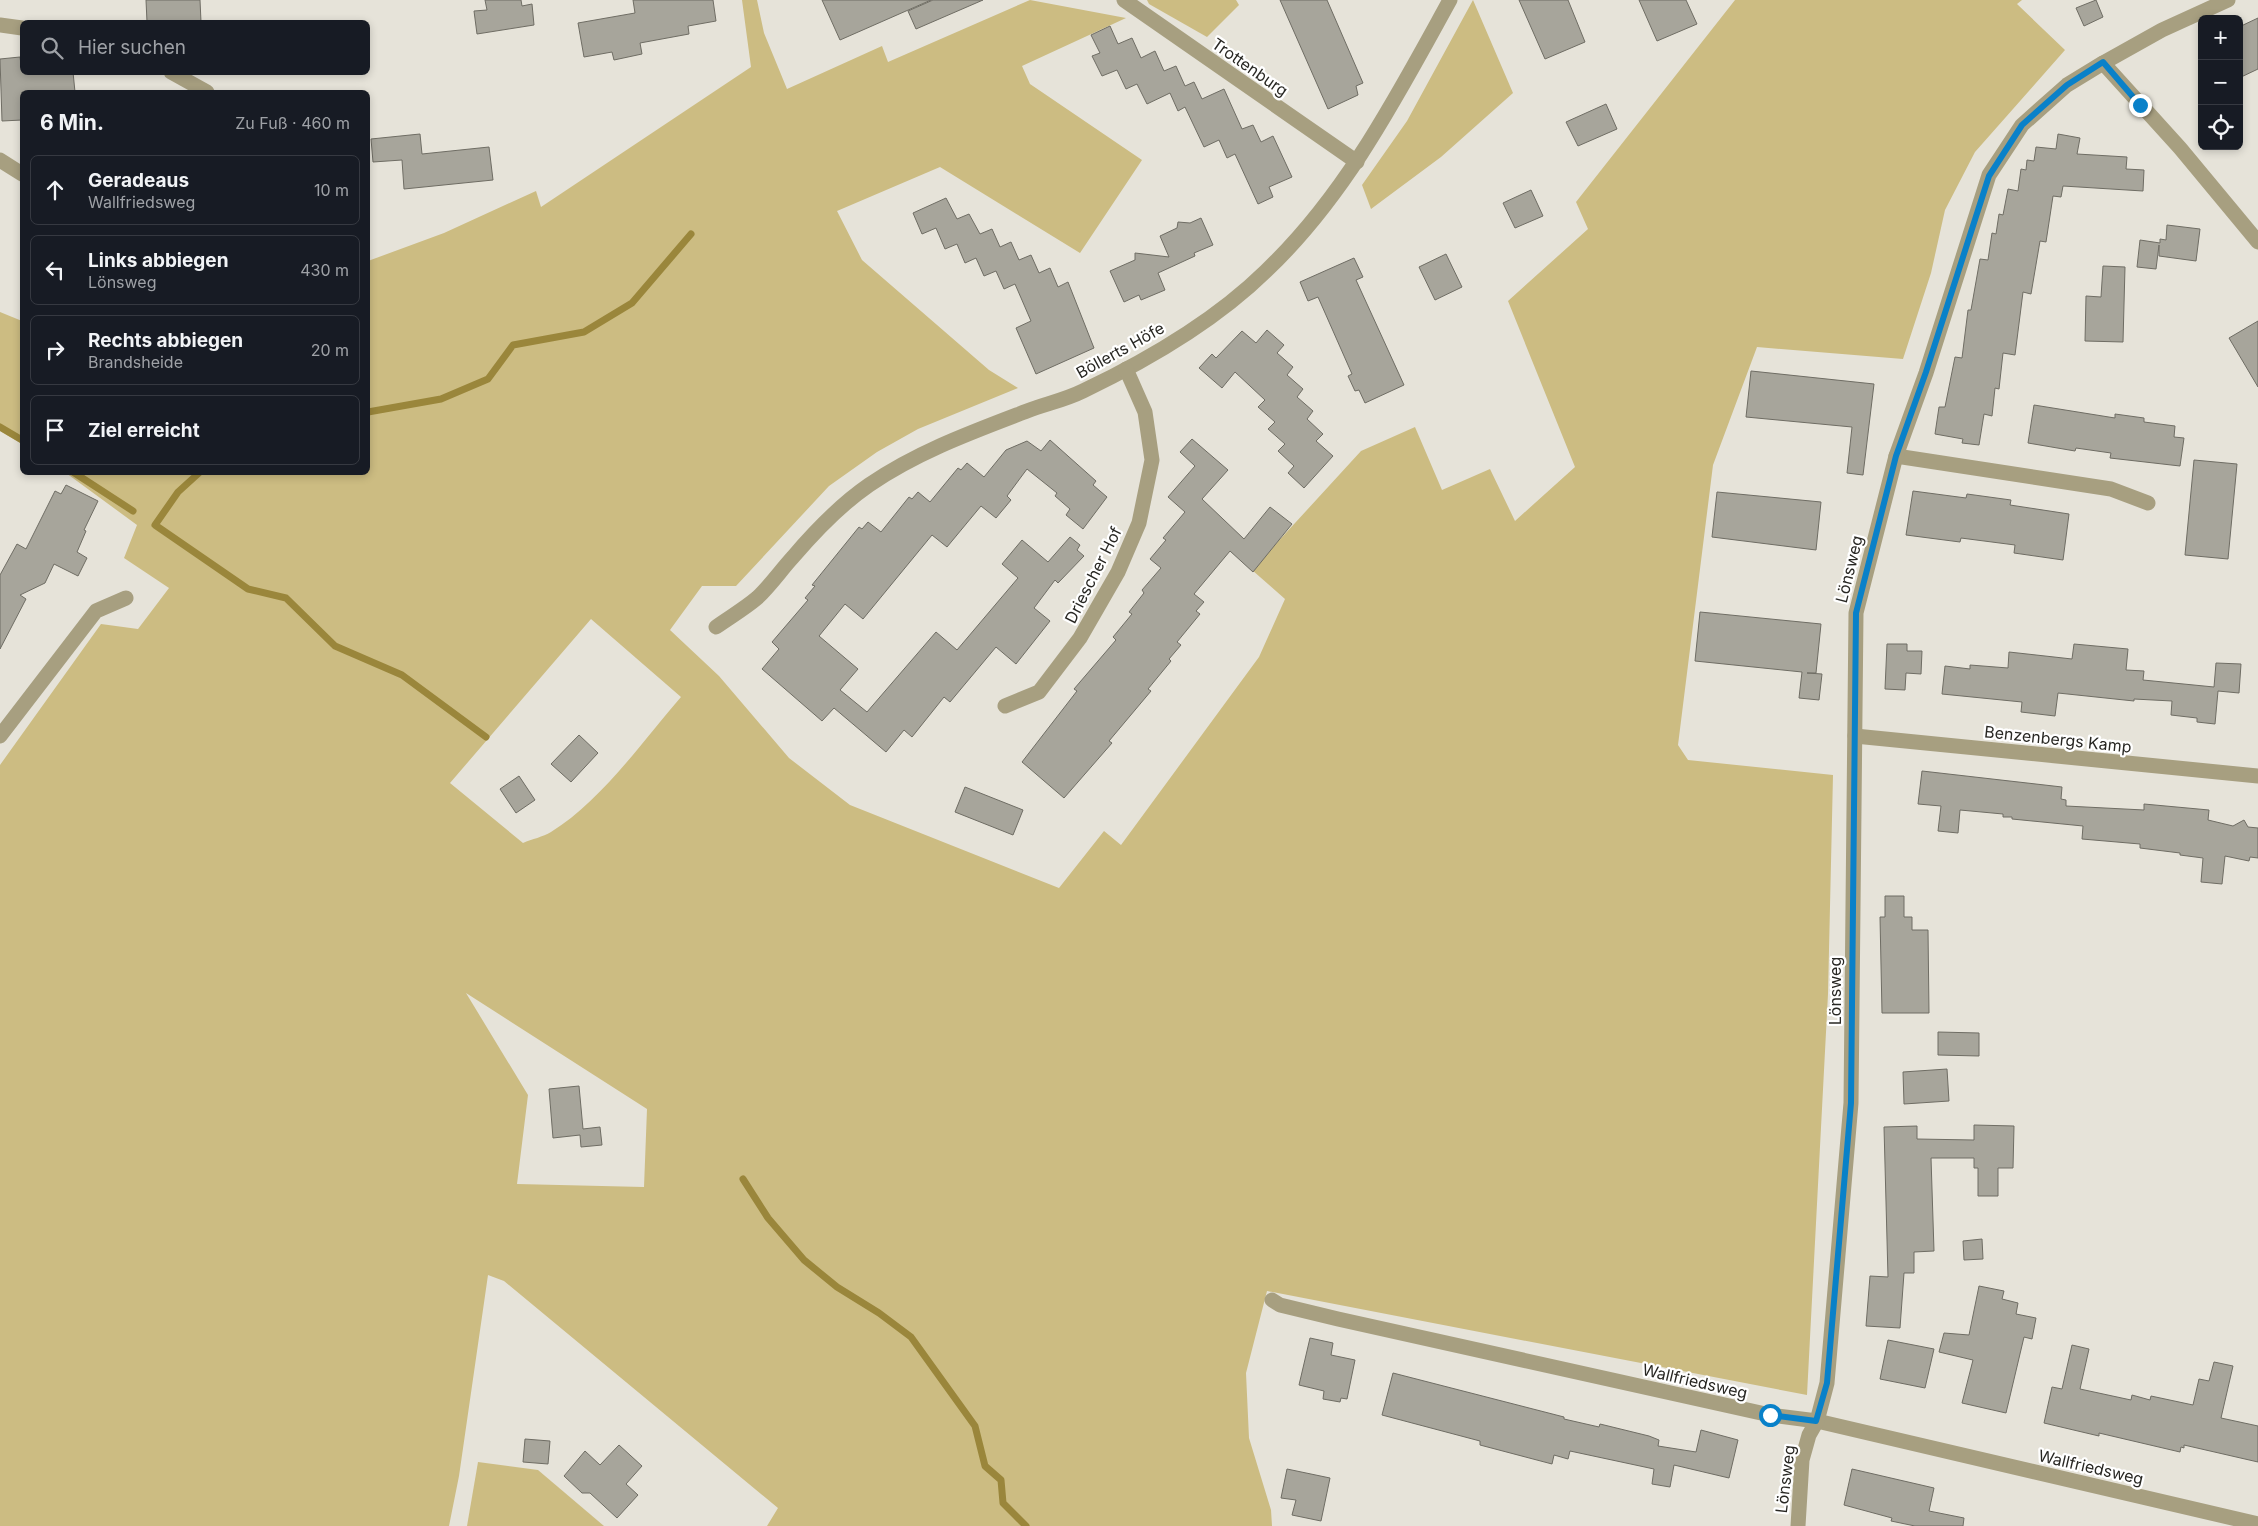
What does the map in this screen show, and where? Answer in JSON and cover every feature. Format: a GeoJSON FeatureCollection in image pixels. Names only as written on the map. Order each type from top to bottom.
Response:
{"type":"FeatureCollection","features":[{"type":"Feature","properties":{"kind":"street","name":"Trottenburg"},"geometry":{"type":"LineString","coordinates":[[1124,0],[1357,162]]}},
{"type":"Feature","properties":{"kind":"street","name":"Böllerts Höfe"},"geometry":{"type":"LineString","coordinates":[[716,627],[758,597],[821,525],[869,485],[926,451],[1080,392],[1126,369],[1168,345],[1215,314],[1266,272],[1301,235],[1357,162],[1403,85],[1450,0]]}},
{"type":"Feature","properties":{"kind":"street","name":"Lönsweg"},"geometry":{"type":"LineString","coordinates":[[1798,1526],[1802,1460],[1827,1383],[1851,1103],[1856,613],[1896,456],[1926,372],[1989,176],[2022,125],[2067,85],[2103,62],[2162,30],[2228,0]]}},
{"type":"Feature","properties":{"kind":"street"},"geometry":{"type":"LineString","coordinates":[[0,26],[20,28]]}},
{"type":"Feature","properties":{"kind":"street"},"geometry":{"type":"LineString","coordinates":[[2103,62],[2180,148],[2258,242]]}},
{"type":"Feature","properties":{"kind":"street"},"geometry":{"type":"LineString","coordinates":[[176,75],[203,90]]}},
{"type":"Feature","properties":{"kind":"street"},"geometry":{"type":"LineString","coordinates":[[0,160],[20,173]]}},
{"type":"Feature","properties":{"kind":"street","name":"Driescher Hof"},"geometry":{"type":"LineString","coordinates":[[1005,706],[1039,692],[1080,638],[1118,572],[1139,522],[1152,460],[1145,412],[1126,369]]}},
{"type":"Feature","properties":{"kind":"street"},"geometry":{"type":"LineString","coordinates":[[1896,456],[2111,489],[2148,503]]}},
{"type":"Feature","properties":{"kind":"street"},"geometry":{"type":"LineString","coordinates":[[0,736],[96,611],[126,598]]}},
{"type":"Feature","properties":{"kind":"street","name":"Benzenbergs Kamp"},"geometry":{"type":"LineString","coordinates":[[1855,736],[2258,776]]}},
{"type":"Feature","properties":{"kind":"street","name":"Wallfriedsweg"},"geometry":{"type":"LineString","coordinates":[[1272,1300],[1280,1305],[1338,1319],[1770,1415],[1816,1421],[2258,1524]]}},
{"type":"Feature","properties":{"kind":"shaded area"},"geometry":{"type":"Polygon","coordinates":[[[742,0],[757,0],[764,33],[787,89],[882,46],[888,62],[1030,0],[1126,18],[1022,66],[1030,84],[1142,160],[1080,253],[940,167],[837,211],[862,260],[989,370],[1018,388],[918,429],[877,452],[829,486],[736,586],[702,586],[670,630],[719,676],[789,758],[850,805],[1059,888],[1104,831],[1121,845],[1259,657],[1285,599],[1252,570],[1361,451],[1415,427],[1442,490],[1490,469],[1515,521],[1575,467],[1508,301],[1588,229],[1576,202],[1735,0],[2022,0],[2017,4],[2065,50],[1975,152],[1945,210],[1931,273],[1903,359],[1757,347],[1713,465],[1678,745],[1688,760],[1833,775],[1828,994],[1807,1395],[1267,1291],[1246,1373],[1249,1438],[1271,1510],[1272,1526],[767,1526],[778,1508],[504,1281],[488,1275],[459,1476],[449,1526],[0,1526],[0,765],[101,624],[138,629],[169,588],[124,558],[137,525],[69,475],[370,475],[370,260],[444,233],[536,191],[541,207],[751,67],[742,0]],[[591,619],[450,783],[523,843],[545,835],[569,819],[604,788],[681,697],[591,619]],[[466,993],[528,1095],[517,1184],[644,1187],[647,1109],[466,993]]]}},
{"type":"Feature","properties":{"kind":"shaded area"},"geometry":{"type":"Polygon","coordinates":[[[1147,0],[1236,0],[1239,5],[1207,37],[1149,4],[1147,0]]]}},
{"type":"Feature","properties":{"kind":"shaded area"},"geometry":{"type":"Polygon","coordinates":[[[1473,0],[1513,93],[1441,157],[1371,209],[1362,185],[1407,121],[1473,0]]]}},
{"type":"Feature","properties":{"kind":"shaded area"},"geometry":{"type":"Polygon","coordinates":[[[0,312],[20,320],[20,443],[0,431],[0,312]]]}},
{"type":"Feature","properties":{"kind":"shaded area"},"geometry":{"type":"Polygon","coordinates":[[[478,1462],[538,1470],[604,1526],[467,1526],[478,1462]]]}},
{"type":"Feature","properties":{"kind":"building"},"geometry":{"type":"Polygon","coordinates":[[[146,0],[200,0],[201,20],[147,20],[146,0]]]}},
{"type":"Feature","properties":{"kind":"building"},"geometry":{"type":"Polygon","coordinates":[[[485,0],[521,0],[522,6],[532,4],[534,25],[477,34],[474,11],[487,10],[485,0]]]}},
{"type":"Feature","properties":{"kind":"building"},"geometry":{"type":"Polygon","coordinates":[[[633,0],[713,0],[716,21],[688,26],[689,34],[640,43],[642,54],[614,60],[612,52],[584,57],[578,23],[635,13],[633,0]]]}},
{"type":"Feature","properties":{"kind":"building"},"geometry":{"type":"Polygon","coordinates":[[[822,0],[931,0],[840,40],[822,0]]]}},
{"type":"Feature","properties":{"kind":"building"},"geometry":{"type":"Polygon","coordinates":[[[933,0],[983,0],[916,29],[908,11],[933,0]]]}},
{"type":"Feature","properties":{"kind":"building"},"geometry":{"type":"Polygon","coordinates":[[[1280,0],[1327,0],[1363,83],[1356,86],[1358,95],[1328,109],[1280,0]]]}},
{"type":"Feature","properties":{"kind":"building"},"geometry":{"type":"Polygon","coordinates":[[[1519,0],[1568,0],[1585,42],[1545,59],[1519,0]]]}},
{"type":"Feature","properties":{"kind":"building"},"geometry":{"type":"Polygon","coordinates":[[[1639,0],[1686,0],[1697,24],[1657,41],[1639,0]]]}},
{"type":"Feature","properties":{"kind":"building"},"geometry":{"type":"Polygon","coordinates":[[[2096,0],[2103,17],[2084,26],[2076,8],[2096,0]]]}},
{"type":"Feature","properties":{"kind":"building"},"geometry":{"type":"Polygon","coordinates":[[[2258,18],[2258,69],[2243,76],[2243,60],[2243,25],[2258,18]]]}},
{"type":"Feature","properties":{"kind":"building"},"geometry":{"type":"Polygon","coordinates":[[[1110,26],[1118,44],[1132,38],[1141,58],[1155,51],[1164,71],[1176,66],[1185,86],[1194,82],[1202,99],[1224,89],[1242,129],[1253,125],[1261,142],[1273,136],[1292,177],[1269,187],[1273,197],[1258,204],[1235,154],[1227,158],[1219,140],[1204,147],[1185,107],[1178,111],[1170,93],[1147,104],[1137,84],[1126,89],[1117,70],[1102,76],[1092,56],[1100,53],[1091,35],[1110,26]]]}},
{"type":"Feature","properties":{"kind":"building"},"geometry":{"type":"Polygon","coordinates":[[[20,57],[20,75],[73,75],[75,90],[20,90],[20,120],[2,121],[0,59],[20,57]]]}},
{"type":"Feature","properties":{"kind":"building"},"geometry":{"type":"Polygon","coordinates":[[[1606,104],[1617,129],[1578,146],[1566,122],[1606,104]]]}},
{"type":"Feature","properties":{"kind":"building"},"geometry":{"type":"Polygon","coordinates":[[[420,134],[422,154],[489,147],[493,180],[404,189],[402,160],[373,162],[371,139],[420,134]]]}},
{"type":"Feature","properties":{"kind":"building"},"geometry":{"type":"Polygon","coordinates":[[[2058,134],[2080,138],[2077,154],[2127,157],[2126,169],[2144,170],[2143,191],[2063,186],[2061,197],[2053,196],[2046,242],[2040,241],[2031,294],[2023,292],[2015,355],[2003,353],[1999,389],[1995,388],[1992,416],[1984,414],[1979,445],[1962,443],[1963,439],[1935,434],[1939,407],[1945,407],[1955,357],[1962,358],[1968,310],[1971,310],[1980,259],[1988,260],[1992,233],[1996,234],[1999,214],[2003,215],[2008,189],[2018,191],[2021,169],[2026,170],[2027,160],[2034,161],[2036,147],[2056,149],[2058,134]]]}},
{"type":"Feature","properties":{"kind":"building"},"geometry":{"type":"Polygon","coordinates":[[[1531,190],[1543,216],[1515,228],[1503,203],[1531,190]]]}},
{"type":"Feature","properties":{"kind":"building"},"geometry":{"type":"Polygon","coordinates":[[[946,198],[957,219],[969,214],[980,234],[992,229],[1000,247],[1011,242],[1019,260],[1031,255],[1039,273],[1050,268],[1058,287],[1068,282],[1094,348],[1036,374],[1016,328],[1031,321],[1015,284],[1004,289],[996,271],[984,276],[976,258],[965,263],[957,244],[945,249],[936,228],[922,234],[913,213],[946,198]]]}},
{"type":"Feature","properties":{"kind":"building"},"geometry":{"type":"Polygon","coordinates":[[[1201,218],[1213,245],[1194,253],[1195,256],[1158,273],[1165,290],[1141,300],[1139,295],[1124,302],[1110,271],[1135,260],[1135,253],[1169,257],[1160,236],[1177,228],[1178,222],[1190,223],[1201,218]]]}},
{"type":"Feature","properties":{"kind":"building"},"geometry":{"type":"Polygon","coordinates":[[[2167,225],[2200,229],[2196,261],[2159,256],[2159,245],[2156,269],[2137,267],[2140,240],[2160,243],[2160,239],[2166,240],[2167,225]]]}},
{"type":"Feature","properties":{"kind":"building"},"geometry":{"type":"Polygon","coordinates":[[[1446,254],[1462,287],[1435,300],[1419,267],[1446,254]]]}},
{"type":"Feature","properties":{"kind":"building"},"geometry":{"type":"Polygon","coordinates":[[[1354,258],[1363,277],[1356,280],[1404,385],[1365,403],[1359,390],[1355,391],[1348,376],[1352,374],[1318,297],[1308,301],[1300,282],[1354,258]]]}},
{"type":"Feature","properties":{"kind":"building"},"geometry":{"type":"Polygon","coordinates":[[[2103,266],[2125,267],[2123,342],[2085,341],[2086,296],[2101,297],[2103,266]]]}},
{"type":"Feature","properties":{"kind":"building"},"geometry":{"type":"Polygon","coordinates":[[[2258,321],[2258,387],[2229,338],[2258,321]]]}},
{"type":"Feature","properties":{"kind":"building"},"geometry":{"type":"Polygon","coordinates":[[[1267,330],[1284,345],[1277,353],[1293,367],[1287,375],[1303,389],[1297,397],[1313,411],[1307,419],[1323,434],[1316,441],[1333,456],[1304,488],[1288,473],[1294,466],[1278,451],[1285,444],[1268,429],[1275,422],[1258,407],[1265,400],[1235,372],[1222,388],[1199,368],[1212,354],[1216,358],[1242,331],[1256,343],[1267,330]]]}},
{"type":"Feature","properties":{"kind":"building"},"geometry":{"type":"Polygon","coordinates":[[[1751,371],[1874,384],[1863,475],[1847,473],[1852,427],[1746,417],[1751,371]]]}},
{"type":"Feature","properties":{"kind":"building"},"geometry":{"type":"Polygon","coordinates":[[[2034,405],[2115,418],[2115,414],[2144,418],[2144,422],[2175,426],[2174,437],[2184,438],[2180,466],[2110,458],[2111,453],[2076,448],[2075,451],[2028,443],[2034,405]]]}},
{"type":"Feature","properties":{"kind":"building"},"geometry":{"type":"Polygon","coordinates":[[[1192,439],[1228,470],[1202,499],[1244,539],[1270,507],[1292,524],[1253,572],[1230,551],[1194,594],[1204,602],[1196,611],[1200,614],[1177,642],[1181,645],[1169,659],[1171,661],[1148,689],[1151,691],[1109,741],[1112,743],[1064,798],[1022,762],[1077,691],[1074,689],[1116,640],[1113,637],[1132,614],[1129,612],[1144,593],[1142,590],[1161,568],[1150,559],[1166,540],[1163,538],[1185,512],[1168,497],[1195,466],[1180,452],[1192,439]]]}},
{"type":"Feature","properties":{"kind":"building"},"geometry":{"type":"Polygon","coordinates":[[[1050,440],[1096,481],[1093,485],[1107,497],[1083,529],[1066,515],[1070,509],[1055,496],[1057,493],[1027,469],[1007,496],[1011,500],[996,518],[981,506],[947,547],[932,535],[863,619],[845,604],[819,636],[858,669],[840,690],[867,712],[936,632],[957,650],[1018,578],[1002,564],[1022,540],[1048,562],[1070,537],[1080,545],[1077,550],[1084,556],[1058,583],[1055,580],[1034,608],[1050,621],[1016,664],[996,647],[950,702],[944,697],[912,737],[904,730],[886,752],[834,708],[822,721],[762,669],[779,649],[772,642],[808,600],[805,598],[815,586],[812,585],[859,527],[862,529],[868,522],[881,532],[909,497],[912,499],[918,492],[930,502],[958,468],[961,470],[967,463],[984,477],[1006,450],[1027,441],[1041,451],[1050,440]]]}},
{"type":"Feature","properties":{"kind":"building"},"geometry":{"type":"Polygon","coordinates":[[[2194,460],[2237,464],[2228,559],[2185,555],[2194,460]]]}},
{"type":"Feature","properties":{"kind":"building"},"geometry":{"type":"Polygon","coordinates":[[[66,485],[98,501],[84,530],[86,531],[77,552],[87,558],[78,576],[54,564],[45,583],[20,595],[26,599],[0,649],[0,575],[17,544],[26,549],[55,491],[61,494],[66,485]]]}},
{"type":"Feature","properties":{"kind":"building"},"geometry":{"type":"Polygon","coordinates":[[[1913,491],[1966,498],[1967,494],[2011,500],[2010,505],[2069,514],[2063,560],[2014,553],[2015,545],[1961,538],[1960,542],[1906,535],[1913,491]]]}},
{"type":"Feature","properties":{"kind":"building"},"geometry":{"type":"Polygon","coordinates":[[[1717,492],[1821,502],[1816,550],[1712,537],[1717,492]]]}},
{"type":"Feature","properties":{"kind":"building"},"geometry":{"type":"Polygon","coordinates":[[[1700,612],[1821,624],[1816,673],[1807,673],[1822,674],[1819,700],[1799,698],[1802,672],[1695,661],[1700,612]]]}},
{"type":"Feature","properties":{"kind":"building"},"geometry":{"type":"Polygon","coordinates":[[[1887,644],[1907,644],[1907,651],[1922,651],[1921,674],[1906,673],[1905,690],[1885,689],[1887,644]]]}},
{"type":"Feature","properties":{"kind":"building"},"geometry":{"type":"Polygon","coordinates":[[[2074,644],[2128,649],[2126,670],[2144,671],[2143,680],[2214,687],[2216,663],[2241,664],[2239,693],[2218,691],[2215,724],[2197,722],[2197,718],[2171,715],[2172,701],[2134,699],[2134,701],[2058,693],[2055,716],[2021,712],[2022,702],[1942,694],[1945,666],[1970,669],[1970,665],[2008,668],[2009,652],[2072,659],[2074,644]]]}},
{"type":"Feature","properties":{"kind":"building"},"geometry":{"type":"Polygon","coordinates":[[[579,735],[598,753],[571,782],[551,764],[579,735]]]}},
{"type":"Feature","properties":{"kind":"building"},"geometry":{"type":"Polygon","coordinates":[[[1922,771],[2062,787],[2061,799],[2066,800],[2066,806],[2144,810],[2144,804],[2209,810],[2208,820],[2233,826],[2244,820],[2248,827],[2258,828],[2258,858],[2250,857],[2249,861],[2225,856],[2222,884],[2201,882],[2203,858],[2140,848],[2140,844],[2082,839],[2083,826],[2012,819],[2012,817],[2003,817],[2003,814],[1960,810],[1958,833],[1938,831],[1941,806],[1918,804],[1922,771]]]}},
{"type":"Feature","properties":{"kind":"building"},"geometry":{"type":"Polygon","coordinates":[[[519,776],[535,800],[516,813],[500,789],[519,776]]]}},
{"type":"Feature","properties":{"kind":"building"},"geometry":{"type":"Polygon","coordinates":[[[965,787],[1023,810],[1013,835],[955,812],[965,787]]]}},
{"type":"Feature","properties":{"kind":"building"},"geometry":{"type":"Polygon","coordinates":[[[1885,896],[1904,896],[1904,917],[1912,917],[1912,930],[1928,930],[1929,1013],[1882,1013],[1880,917],[1885,917],[1885,896]]]}},
{"type":"Feature","properties":{"kind":"building"},"geometry":{"type":"Polygon","coordinates":[[[1938,1032],[1979,1033],[1979,1056],[1938,1055],[1938,1032]]]}},
{"type":"Feature","properties":{"kind":"building"},"geometry":{"type":"Polygon","coordinates":[[[1947,1069],[1949,1101],[1904,1104],[1903,1072],[1947,1069]]]}},
{"type":"Feature","properties":{"kind":"building"},"geometry":{"type":"Polygon","coordinates":[[[579,1086],[583,1129],[600,1127],[602,1145],[581,1147],[580,1135],[553,1138],[549,1089],[579,1086]]]}},
{"type":"Feature","properties":{"kind":"building"},"geometry":{"type":"Polygon","coordinates":[[[1974,1125],[2014,1126],[2013,1168],[1998,1168],[1998,1196],[1978,1196],[1978,1168],[1974,1168],[1974,1158],[1931,1158],[1934,1251],[1914,1252],[1914,1273],[1904,1273],[1900,1328],[1866,1326],[1870,1276],[1888,1277],[1884,1127],[1917,1126],[1917,1139],[1974,1140],[1974,1125]]]}},
{"type":"Feature","properties":{"kind":"building"},"geometry":{"type":"Polygon","coordinates":[[[1982,1239],[1983,1259],[1964,1260],[1963,1241],[1982,1239]]]}},
{"type":"Feature","properties":{"kind":"building"},"geometry":{"type":"Polygon","coordinates":[[[1979,1286],[2004,1291],[2002,1299],[2018,1303],[2016,1314],[2036,1318],[2032,1339],[2024,1337],[2006,1413],[1962,1403],[1973,1360],[1939,1352],[1944,1333],[1969,1335],[1979,1286]]]}},
{"type":"Feature","properties":{"kind":"building"},"geometry":{"type":"Polygon","coordinates":[[[1310,1338],[1333,1343],[1331,1355],[1355,1360],[1347,1399],[1341,1398],[1340,1402],[1323,1399],[1324,1391],[1299,1385],[1310,1338]]]}},
{"type":"Feature","properties":{"kind":"building"},"geometry":{"type":"Polygon","coordinates":[[[1888,1340],[1934,1349],[1925,1388],[1880,1379],[1888,1340]]]}},
{"type":"Feature","properties":{"kind":"building"},"geometry":{"type":"Polygon","coordinates":[[[2072,1345],[2089,1349],[2080,1389],[2131,1400],[2132,1395],[2150,1400],[2151,1396],[2193,1405],[2199,1379],[2209,1381],[2214,1362],[2233,1366],[2221,1418],[2258,1426],[2258,1462],[2184,1445],[2184,1448],[2181,1447],[2180,1452],[2099,1433],[2099,1436],[2044,1423],[2052,1387],[2062,1389],[2072,1345]]]}},
{"type":"Feature","properties":{"kind":"building"},"geometry":{"type":"Polygon","coordinates":[[[1393,1373],[1564,1417],[1564,1419],[1599,1427],[1600,1424],[1649,1436],[1659,1440],[1658,1446],[1696,1452],[1701,1430],[1738,1440],[1729,1478],[1674,1465],[1670,1487],[1652,1484],[1654,1469],[1570,1451],[1568,1459],[1554,1455],[1552,1464],[1480,1445],[1480,1441],[1382,1415],[1393,1373]]]}},
{"type":"Feature","properties":{"kind":"building"},"geometry":{"type":"Polygon","coordinates":[[[525,1439],[550,1441],[548,1464],[523,1462],[525,1439]]]}},
{"type":"Feature","properties":{"kind":"building"},"geometry":{"type":"Polygon","coordinates":[[[619,1445],[642,1466],[626,1484],[638,1495],[617,1518],[590,1493],[582,1493],[564,1476],[585,1451],[600,1465],[619,1445]]]}},
{"type":"Feature","properties":{"kind":"building"},"geometry":{"type":"Polygon","coordinates":[[[1287,1469],[1330,1478],[1321,1521],[1292,1515],[1296,1500],[1281,1498],[1287,1469]]]}},
{"type":"Feature","properties":{"kind":"building"},"geometry":{"type":"Polygon","coordinates":[[[1852,1469],[1934,1488],[1929,1511],[1964,1518],[1963,1526],[1915,1526],[1891,1521],[1892,1518],[1844,1505],[1852,1469]]]}},
{"type":"Feature","properties":{"kind":"waterway"},"geometry":{"type":"LineString","coordinates":[[370,412],[441,399],[488,379],[513,345],[584,332],[632,303],[691,234]]}},
{"type":"Feature","properties":{"kind":"waterway"},"geometry":{"type":"LineString","coordinates":[[0,427],[20,439]]}},
{"type":"Feature","properties":{"kind":"waterway"},"geometry":{"type":"LineString","coordinates":[[78,475],[133,511]]}},
{"type":"Feature","properties":{"kind":"waterway"},"geometry":{"type":"LineString","coordinates":[[197,475],[178,492],[155,525],[248,589],[286,598],[335,646],[402,675],[486,737]]}},
{"type":"Feature","properties":{"kind":"waterway"},"geometry":{"type":"LineString","coordinates":[[743,1179],[768,1218],[804,1260],[837,1287],[879,1313],[911,1337],[975,1426],[985,1466],[1001,1480],[1003,1503],[1026,1526]]}},
{"type":"Feature","properties":{"kind":"route"},"geometry":{"type":"LineString","coordinates":[[1770,1415],[1816,1421],[1827,1383],[1851,1103],[1856,613],[1896,456],[1926,372],[1989,176],[2022,125],[2067,85],[2103,62],[2140,105]]}}]}
